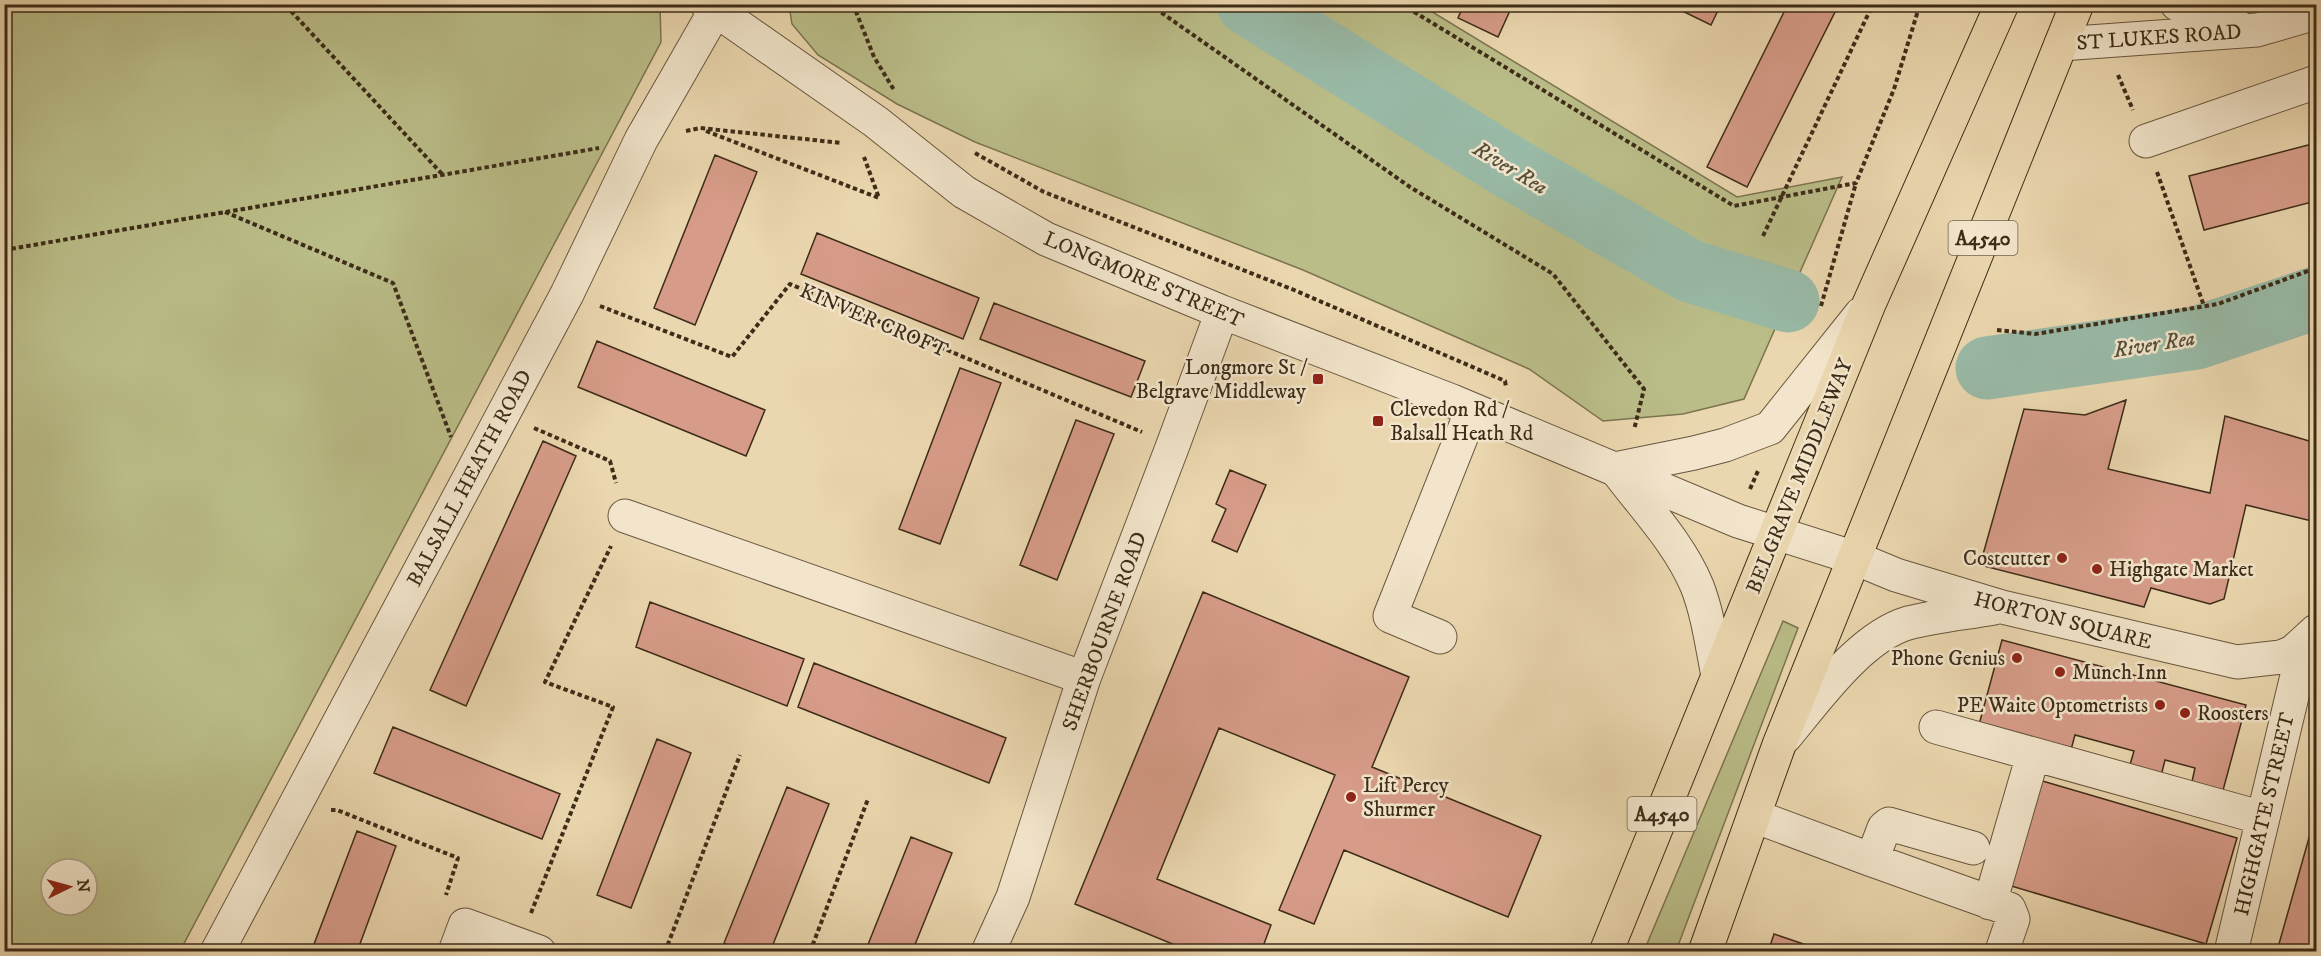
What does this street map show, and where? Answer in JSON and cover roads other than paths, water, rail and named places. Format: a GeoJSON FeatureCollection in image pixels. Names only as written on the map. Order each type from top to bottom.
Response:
{"type":"FeatureCollection","features":[{"type":"Feature","properties":{"kind":"highway","name":"BELGRAVE MIDDLEWAY"},"geometry":{"type":"LineString","coordinates":[[1606,951],[1869,304],[2002,4]]}},
{"type":"Feature","properties":{"kind":"highway","name":"A4540"},"geometry":{"type":"LineString","coordinates":[[1705,951],[1779,745],[2077,4]]}},
{"type":"Feature","properties":{"kind":"street","name":"ST LUKES ROAD"},"geometry":{"type":"LineString","coordinates":[[2177,4],[2199,15],[2257,30]]}},
{"type":"Feature","properties":{"kind":"street","name":"BALSALL HEATH ROAD"},"geometry":{"type":"LineString","coordinates":[[217,951],[567,294],[641,140],[715,6]]}},
{"type":"Feature","properties":{"kind":"street","name":"LONGMORE STREET"},"geometry":{"type":"LineString","coordinates":[[715,6],[876,122],[964,192],[1046,239],[1222,312],[1472,410],[1668,493],[1774,533]]}},
{"type":"Feature","properties":{"kind":"street","name":"ST LUKES ROAD"},"geometry":{"type":"LineString","coordinates":[[2061,44],[2257,30],[2316,13]]}},
{"type":"Feature","properties":{"kind":"street"},"geometry":{"type":"LineString","coordinates":[[2146,141],[2316,82]]}},
{"type":"Feature","properties":{"kind":"street"},"geometry":{"type":"LineString","coordinates":[[1615,469],[1715,448],[1770,428],[1869,304]]}},
{"type":"Feature","properties":{"kind":"street","name":"SHERBOURNE ROAD"},"geometry":{"type":"LineString","coordinates":[[988,951],[1013,897],[1084,678],[1222,312]]}},
{"type":"Feature","properties":{"kind":"street"},"geometry":{"type":"LineString","coordinates":[[1440,637],[1390,616],[1472,410]]}},
{"type":"Feature","properties":{"kind":"street","name":"LONGMORE STREET"},"geometry":{"type":"LineString","coordinates":[[1615,469],[1671,539],[1697,585],[1718,676]]}},
{"type":"Feature","properties":{"kind":"street"},"geometry":{"type":"LineString","coordinates":[[625,516],[1084,678]]}},
{"type":"Feature","properties":{"kind":"street","name":"HORTON SQUARE"},"geometry":{"type":"LineString","coordinates":[[1774,533],[1855,558],[1896,575],[2002,607],[2236,662],[2282,657],[2293,652],[2311,636]]}},
{"type":"Feature","properties":{"kind":"street"},"geometry":{"type":"LineString","coordinates":[[1779,745],[1850,660],[1886,634],[1906,624],[2002,607]]}},
{"type":"Feature","properties":{"kind":"street","name":"HIGHGATE STREET"},"geometry":{"type":"LineString","coordinates":[[2231,951],[2311,636]]}},
{"type":"Feature","properties":{"kind":"street"},"geometry":{"type":"LineString","coordinates":[[1936,727],[2263,818]]}},
{"type":"Feature","properties":{"kind":"street"},"geometry":{"type":"LineString","coordinates":[[1990,903],[2033,754]]}},
{"type":"Feature","properties":{"kind":"street"},"geometry":{"type":"LineString","coordinates":[[1754,816],[2009,909],[2013,919],[2003,948]]}},
{"type":"Feature","properties":{"kind":"street"},"geometry":{"type":"LineString","coordinates":[[1872,860],[1884,828],[1889,824],[1973,848]]}},
{"type":"Feature","properties":{"kind":"street"},"geometry":{"type":"LineString","coordinates":[[456,951],[465,925],[529,948]]}},
{"type":"Feature","properties":{"kind":"waterway","name":"River Rea"},"geometry":{"type":"LineString","coordinates":[[1248,4],[1509,167],[1690,271],[1788,301]]}},
{"type":"Feature","properties":{"kind":"waterway","name":"River Rea"},"geometry":{"type":"LineString","coordinates":[[1987,368],[2196,338],[2316,298]]}},
{"type":"Feature","properties":{"kind":"place","name":"Longmore St / Belgrave Middleway"},"geometry":{"type":"Point","coordinates":[1318,379]}},
{"type":"Feature","properties":{"kind":"place","name":"Clevedon Rd / Balsall Heath Rd"},"geometry":{"type":"Point","coordinates":[1378,421]}},
{"type":"Feature","properties":{"kind":"place","name":"Costcutter"},"geometry":{"type":"Point","coordinates":[2062,558]}},
{"type":"Feature","properties":{"kind":"place","name":"Highgate Market"},"geometry":{"type":"Point","coordinates":[2097,569]}},
{"type":"Feature","properties":{"kind":"place","name":"Phone Genius"},"geometry":{"type":"Point","coordinates":[2017,658]}},
{"type":"Feature","properties":{"kind":"place","name":"Munch Inn"},"geometry":{"type":"Point","coordinates":[2060,672]}},
{"type":"Feature","properties":{"kind":"place","name":"PE Waite Optometrists"},"geometry":{"type":"Point","coordinates":[2160,705]}},
{"type":"Feature","properties":{"kind":"place","name":"Roosters"},"geometry":{"type":"Point","coordinates":[2185,713]}},
{"type":"Feature","properties":{"kind":"place","name":"Lift Percy Shurmer"},"geometry":{"type":"Point","coordinates":[1351,797]}}]}
